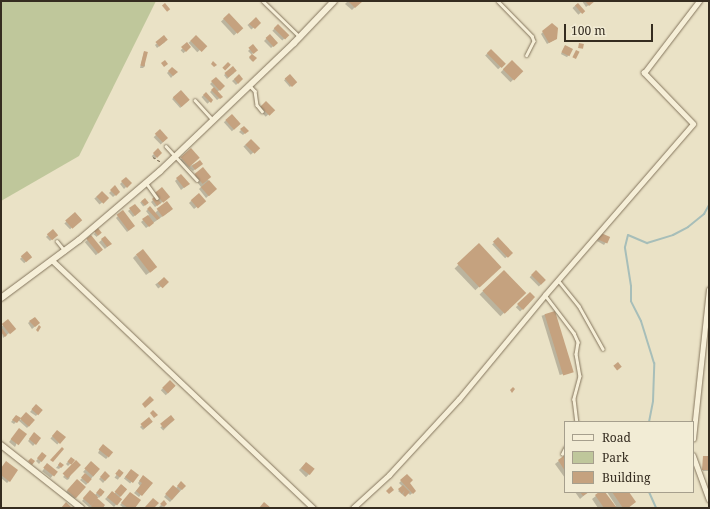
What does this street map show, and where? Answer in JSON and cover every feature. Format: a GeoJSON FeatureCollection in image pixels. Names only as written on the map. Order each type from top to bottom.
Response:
{"type":"FeatureCollection","features":[{"type":"Feature","properties":{"kind":"street"},"geometry":{"type":"LineString","coordinates":[[1,298],[66,251],[166,166],[300,37],[334,1]]}},
{"type":"Feature","properties":{"kind":"street"},"geometry":{"type":"LineString","coordinates":[[353,508],[389,476],[459,399],[545,295],[693,124],[644,74],[699,1]]}},
{"type":"Feature","properties":{"kind":"street"},"geometry":{"type":"LineString","coordinates":[[53,261],[313,508]]}},
{"type":"Feature","properties":{"kind":"street"},"geometry":{"type":"LineString","coordinates":[[694,430],[709,290]]}},
{"type":"Feature","properties":{"kind":"street"},"geometry":{"type":"LineString","coordinates":[[1,445],[81,508]]}},
{"type":"Feature","properties":{"kind":"street"},"geometry":{"type":"LineString","coordinates":[[694,458],[709,500]]}},
{"type":"Feature","properties":{"kind":"lane"},"geometry":{"type":"LineString","coordinates":[[263,1],[291,31],[300,37]]}},
{"type":"Feature","properties":{"kind":"lane"},"geometry":{"type":"LineString","coordinates":[[498,1],[532,36],[534,41],[527,55]]}},
{"type":"Feature","properties":{"kind":"lane"},"geometry":{"type":"LineString","coordinates":[[250,86],[256,91],[257,105],[262,111]]}},
{"type":"Feature","properties":{"kind":"lane"},"geometry":{"type":"LineString","coordinates":[[195,100],[213,120]]}},
{"type":"Feature","properties":{"kind":"lane"},"geometry":{"type":"LineString","coordinates":[[166,146],[197,180]]}},
{"type":"Feature","properties":{"kind":"lane"},"geometry":{"type":"LineString","coordinates":[[146,183],[157,198]]}},
{"type":"Feature","properties":{"kind":"lane"},"geometry":{"type":"LineString","coordinates":[[57,241],[66,251]]}},
{"type":"Feature","properties":{"kind":"lane"},"geometry":{"type":"LineString","coordinates":[[558,280],[579,306],[603,349]]}},
{"type":"Feature","properties":{"kind":"lane"},"geometry":{"type":"LineString","coordinates":[[545,295],[568,324],[578,342],[576,354],[580,376],[574,399],[577,421]]}},
{"type":"Feature","properties":{"kind":"lane"},"geometry":{"type":"LineString","coordinates":[[562,454],[564,450]]}},
{"type":"Feature","properties":{"kind":"path"},"geometry":{"type":"LineString","coordinates":[[153,157],[166,166]]}},
{"type":"Feature","properties":{"kind":"green space"},"geometry":{"type":"Polygon","coordinates":[[[1,1],[156,1],[79,156],[1,201],[1,1]]]}},
{"type":"Feature","properties":{"kind":"building"},"geometry":{"type":"Polygon","coordinates":[[[348,1],[363,1],[355,8],[348,1]]]}},
{"type":"Feature","properties":{"kind":"building"},"geometry":{"type":"Polygon","coordinates":[[[585,1],[595,1],[589,6],[585,1]]]}},
{"type":"Feature","properties":{"kind":"building"},"geometry":{"type":"Polygon","coordinates":[[[165,3],[170,9],[167,12],[162,6],[165,3]]]}},
{"type":"Feature","properties":{"kind":"building"},"geometry":{"type":"Polygon","coordinates":[[[578,3],[585,11],[582,14],[575,6],[578,3]]]}},
{"type":"Feature","properties":{"kind":"building"},"geometry":{"type":"Polygon","coordinates":[[[229,13],[243,28],[237,34],[223,18],[229,13]]]}},
{"type":"Feature","properties":{"kind":"building"},"geometry":{"type":"Polygon","coordinates":[[[256,17],[261,23],[255,29],[249,24],[256,17]]]}},
{"type":"Feature","properties":{"kind":"building"},"geometry":{"type":"Polygon","coordinates":[[[552,23],[558,28],[557,39],[549,43],[542,31],[552,23]]]}},
{"type":"Feature","properties":{"kind":"building"},"geometry":{"type":"Polygon","coordinates":[[[278,24],[289,35],[285,40],[274,28],[278,24]]]}},
{"type":"Feature","properties":{"kind":"building"},"geometry":{"type":"Polygon","coordinates":[[[270,34],[278,43],[274,47],[266,38],[270,34]]]}},
{"type":"Feature","properties":{"kind":"building"},"geometry":{"type":"Polygon","coordinates":[[[164,35],[168,40],[159,47],[155,42],[164,35]]]}},
{"type":"Feature","properties":{"kind":"building"},"geometry":{"type":"Polygon","coordinates":[[[196,35],[207,46],[202,52],[190,41],[196,35]]]}},
{"type":"Feature","properties":{"kind":"building"},"geometry":{"type":"Polygon","coordinates":[[[187,42],[191,47],[186,52],[181,47],[187,42]]]}},
{"type":"Feature","properties":{"kind":"building"},"geometry":{"type":"Polygon","coordinates":[[[579,43],[584,44],[583,49],[578,48],[579,43]]]}},
{"type":"Feature","properties":{"kind":"building"},"geometry":{"type":"Polygon","coordinates":[[[253,44],[258,50],[254,54],[248,48],[253,44]]]}},
{"type":"Feature","properties":{"kind":"building"},"geometry":{"type":"Polygon","coordinates":[[[565,45],[573,49],[569,56],[561,52],[565,45]]]}},
{"type":"Feature","properties":{"kind":"building"},"geometry":{"type":"Polygon","coordinates":[[[491,49],[506,64],[502,68],[487,53],[491,49]]]}},
{"type":"Feature","properties":{"kind":"building"},"geometry":{"type":"Polygon","coordinates":[[[576,50],[580,52],[576,59],[572,57],[576,50]]]}},
{"type":"Feature","properties":{"kind":"building"},"geometry":{"type":"Polygon","coordinates":[[[144,51],[148,52],[144,67],[140,66],[144,51]]]}},
{"type":"Feature","properties":{"kind":"building"},"geometry":{"type":"Polygon","coordinates":[[[252,54],[257,58],[253,62],[249,57],[252,54]]]}},
{"type":"Feature","properties":{"kind":"building"},"geometry":{"type":"Polygon","coordinates":[[[165,60],[168,64],[164,67],[161,63],[165,60]]]}},
{"type":"Feature","properties":{"kind":"building"},"geometry":{"type":"Polygon","coordinates":[[[512,60],[523,71],[514,81],[503,69],[512,60]]]}},
{"type":"Feature","properties":{"kind":"building"},"geometry":{"type":"Polygon","coordinates":[[[213,61],[217,65],[214,67],[211,64],[213,61]]]}},
{"type":"Feature","properties":{"kind":"building"},"geometry":{"type":"Polygon","coordinates":[[[228,62],[231,65],[225,70],[222,68],[228,62]]]}},
{"type":"Feature","properties":{"kind":"building"},"geometry":{"type":"Polygon","coordinates":[[[233,66],[237,71],[228,78],[224,73],[233,66]]]}},
{"type":"Feature","properties":{"kind":"building"},"geometry":{"type":"Polygon","coordinates":[[[172,67],[178,72],[173,76],[168,71],[172,67]]]}},
{"type":"Feature","properties":{"kind":"building"},"geometry":{"type":"Polygon","coordinates":[[[239,74],[243,79],[238,84],[234,79],[239,74]]]}},
{"type":"Feature","properties":{"kind":"building"},"geometry":{"type":"Polygon","coordinates":[[[290,74],[297,82],[292,87],[285,79],[290,74]]]}},
{"type":"Feature","properties":{"kind":"building"},"geometry":{"type":"Polygon","coordinates":[[[216,77],[225,86],[220,91],[211,81],[216,77]]]}},
{"type":"Feature","properties":{"kind":"building"},"geometry":{"type":"Polygon","coordinates":[[[214,87],[223,97],[220,99],[211,90],[214,87]]]}},
{"type":"Feature","properties":{"kind":"building"},"geometry":{"type":"Polygon","coordinates":[[[181,90],[190,100],[182,107],[173,97],[181,90]]]}},
{"type":"Feature","properties":{"kind":"building"},"geometry":{"type":"Polygon","coordinates":[[[206,92],[213,100],[211,103],[203,95],[206,92]]]}},
{"type":"Feature","properties":{"kind":"building"},"geometry":{"type":"Polygon","coordinates":[[[266,101],[275,110],[270,116],[260,107],[266,101]]]}},
{"type":"Feature","properties":{"kind":"building"},"geometry":{"type":"Polygon","coordinates":[[[232,114],[241,124],[234,130],[225,120],[232,114]]]}},
{"type":"Feature","properties":{"kind":"building"},"geometry":{"type":"Polygon","coordinates":[[[244,126],[249,131],[245,134],[240,129],[244,126]]]}},
{"type":"Feature","properties":{"kind":"building"},"geometry":{"type":"Polygon","coordinates":[[[160,129],[168,138],[163,143],[155,134],[160,129]]]}},
{"type":"Feature","properties":{"kind":"building"},"geometry":{"type":"Polygon","coordinates":[[[251,139],[260,148],[255,154],[245,145],[251,139]]]}},
{"type":"Feature","properties":{"kind":"building"},"geometry":{"type":"Polygon","coordinates":[[[158,148],[162,153],[157,158],[153,153],[158,148]]]}},
{"type":"Feature","properties":{"kind":"building"},"geometry":{"type":"Polygon","coordinates":[[[191,148],[200,158],[189,167],[181,157],[191,148]]]}},
{"type":"Feature","properties":{"kind":"building"},"geometry":{"type":"Polygon","coordinates":[[[200,160],[203,164],[195,170],[192,166],[200,160]]]}},
{"type":"Feature","properties":{"kind":"building"},"geometry":{"type":"Polygon","coordinates":[[[203,167],[211,177],[203,184],[194,174],[203,167]]]}},
{"type":"Feature","properties":{"kind":"building"},"geometry":{"type":"Polygon","coordinates":[[[181,174],[190,184],[184,188],[176,178],[181,174]]]}},
{"type":"Feature","properties":{"kind":"building"},"geometry":{"type":"Polygon","coordinates":[[[126,177],[132,183],[127,188],[121,181],[126,177]]]}},
{"type":"Feature","properties":{"kind":"building"},"geometry":{"type":"Polygon","coordinates":[[[209,180],[217,189],[209,196],[201,187],[209,180]]]}},
{"type":"Feature","properties":{"kind":"building"},"geometry":{"type":"Polygon","coordinates":[[[115,185],[120,192],[116,196],[110,190],[115,185]]]}},
{"type":"Feature","properties":{"kind":"building"},"geometry":{"type":"Polygon","coordinates":[[[162,187],[170,197],[163,203],[155,193],[162,187]]]}},
{"type":"Feature","properties":{"kind":"building"},"geometry":{"type":"Polygon","coordinates":[[[102,191],[109,198],[103,204],[96,197],[102,191]]]}},
{"type":"Feature","properties":{"kind":"building"},"geometry":{"type":"Polygon","coordinates":[[[199,193],[206,201],[198,209],[191,200],[199,193]]]}},
{"type":"Feature","properties":{"kind":"building"},"geometry":{"type":"Polygon","coordinates":[[[155,196],[161,203],[157,206],[152,199],[155,196]]]}},
{"type":"Feature","properties":{"kind":"building"},"geometry":{"type":"Polygon","coordinates":[[[145,198],[149,203],[145,206],[141,201],[145,198]]]}},
{"type":"Feature","properties":{"kind":"building"},"geometry":{"type":"Polygon","coordinates":[[[167,201],[173,209],[163,217],[157,209],[167,201]]]}},
{"type":"Feature","properties":{"kind":"building"},"geometry":{"type":"Polygon","coordinates":[[[135,204],[141,211],[135,216],[129,208],[135,204]]]}},
{"type":"Feature","properties":{"kind":"building"},"geometry":{"type":"Polygon","coordinates":[[[150,206],[160,218],[157,220],[147,209],[150,206]]]}},
{"type":"Feature","properties":{"kind":"building"},"geometry":{"type":"Polygon","coordinates":[[[123,210],[135,226],[129,231],[117,215],[123,210]]]}},
{"type":"Feature","properties":{"kind":"building"},"geometry":{"type":"Polygon","coordinates":[[[75,212],[82,220],[72,229],[65,221],[75,212]]]}},
{"type":"Feature","properties":{"kind":"building"},"geometry":{"type":"Polygon","coordinates":[[[148,215],[154,223],[149,227],[142,219],[148,215]]]}},
{"type":"Feature","properties":{"kind":"building"},"geometry":{"type":"Polygon","coordinates":[[[98,228],[102,233],[98,236],[94,231],[98,228]]]}},
{"type":"Feature","properties":{"kind":"building"},"geometry":{"type":"Polygon","coordinates":[[[53,229],[58,235],[52,240],[47,234],[53,229]]]}},
{"type":"Feature","properties":{"kind":"building"},"geometry":{"type":"Polygon","coordinates":[[[601,233],[610,237],[607,243],[598,239],[601,233]]]}},
{"type":"Feature","properties":{"kind":"building"},"geometry":{"type":"Polygon","coordinates":[[[91,235],[103,250],[98,254],[86,239],[91,235]]]}},
{"type":"Feature","properties":{"kind":"building"},"geometry":{"type":"Polygon","coordinates":[[[105,236],[112,244],[107,247],[101,239],[105,236]]]}},
{"type":"Feature","properties":{"kind":"building"},"geometry":{"type":"Polygon","coordinates":[[[498,237],[513,253],[508,258],[493,242],[498,237]]]}},
{"type":"Feature","properties":{"kind":"building"},"geometry":{"type":"Polygon","coordinates":[[[479,243],[502,267],[480,288],[457,263],[479,243]]]}},
{"type":"Feature","properties":{"kind":"building"},"geometry":{"type":"Polygon","coordinates":[[[143,249],[157,267],[150,273],[136,255],[143,249]]]}},
{"type":"Feature","properties":{"kind":"building"},"geometry":{"type":"Polygon","coordinates":[[[27,251],[32,257],[26,262],[21,256],[27,251]]]}},
{"type":"Feature","properties":{"kind":"building"},"geometry":{"type":"Polygon","coordinates":[[[504,270],[526,293],[505,314],[482,291],[504,270]]]}},
{"type":"Feature","properties":{"kind":"building"},"geometry":{"type":"Polygon","coordinates":[[[536,270],[546,280],[541,285],[531,275],[536,270]]]}},
{"type":"Feature","properties":{"kind":"building"},"geometry":{"type":"Polygon","coordinates":[[[164,277],[169,282],[163,288],[158,283],[164,277]]]}},
{"type":"Feature","properties":{"kind":"building"},"geometry":{"type":"Polygon","coordinates":[[[530,292],[535,297],[523,310],[517,304],[530,292]]]}},
{"type":"Feature","properties":{"kind":"building"},"geometry":{"type":"Polygon","coordinates":[[[555,311],[574,372],[563,375],[544,314],[555,311]]]}},
{"type":"Feature","properties":{"kind":"building"},"geometry":{"type":"Polygon","coordinates":[[[35,317],[40,323],[35,327],[29,321],[35,317]]]}},
{"type":"Feature","properties":{"kind":"building"},"geometry":{"type":"Polygon","coordinates":[[[8,319],[16,329],[10,334],[2,324],[8,319]]]}},
{"type":"Feature","properties":{"kind":"building"},"geometry":{"type":"Polygon","coordinates":[[[39,325],[41,327],[38,332],[36,330],[39,325]]]}},
{"type":"Feature","properties":{"kind":"building"},"geometry":{"type":"Polygon","coordinates":[[[1,327],[7,335],[5,337],[1,332],[1,327]]]}},
{"type":"Feature","properties":{"kind":"building"},"geometry":{"type":"Polygon","coordinates":[[[618,362],[622,367],[617,370],[613,366],[618,362]]]}},
{"type":"Feature","properties":{"kind":"building"},"geometry":{"type":"Polygon","coordinates":[[[170,380],[176,386],[168,393],[162,388],[170,380]]]}},
{"type":"Feature","properties":{"kind":"building"},"geometry":{"type":"Polygon","coordinates":[[[513,387],[515,389],[512,393],[510,390],[513,387]]]}},
{"type":"Feature","properties":{"kind":"building"},"geometry":{"type":"Polygon","coordinates":[[[150,396],[154,400],[145,408],[142,404],[150,396]]]}},
{"type":"Feature","properties":{"kind":"building"},"geometry":{"type":"Polygon","coordinates":[[[36,404],[43,410],[38,415],[31,409],[36,404]]]}},
{"type":"Feature","properties":{"kind":"building"},"geometry":{"type":"Polygon","coordinates":[[[153,410],[158,415],[154,418],[150,413],[153,410]]]}},
{"type":"Feature","properties":{"kind":"building"},"geometry":{"type":"Polygon","coordinates":[[[26,412],[35,420],[29,427],[20,419],[26,412]]]}},
{"type":"Feature","properties":{"kind":"building"},"geometry":{"type":"Polygon","coordinates":[[[16,415],[21,418],[17,423],[12,420],[16,415]]]}},
{"type":"Feature","properties":{"kind":"building"},"geometry":{"type":"Polygon","coordinates":[[[171,415],[175,420],[164,428],[160,424],[171,415]]]}},
{"type":"Feature","properties":{"kind":"building"},"geometry":{"type":"Polygon","coordinates":[[[149,417],[153,422],[144,429],[140,424],[149,417]]]}},
{"type":"Feature","properties":{"kind":"building"},"geometry":{"type":"Polygon","coordinates":[[[19,428],[27,434],[19,445],[11,439],[19,428]]]}},
{"type":"Feature","properties":{"kind":"building"},"geometry":{"type":"Polygon","coordinates":[[[57,430],[66,437],[60,444],[52,436],[57,430]]]}},
{"type":"Feature","properties":{"kind":"building"},"geometry":{"type":"Polygon","coordinates":[[[34,432],[41,438],[36,445],[29,439],[34,432]]]}},
{"type":"Feature","properties":{"kind":"building"},"geometry":{"type":"Polygon","coordinates":[[[103,444],[113,452],[109,458],[99,449],[103,444]]]}},
{"type":"Feature","properties":{"kind":"building"},"geometry":{"type":"Polygon","coordinates":[[[62,447],[64,449],[53,462],[50,460],[62,447]]]}},
{"type":"Feature","properties":{"kind":"building"},"geometry":{"type":"Polygon","coordinates":[[[42,452],[47,456],[42,462],[37,458],[42,452]]]}},
{"type":"Feature","properties":{"kind":"building"},"geometry":{"type":"Polygon","coordinates":[[[564,456],[564,469],[558,460],[564,456]]]}},
{"type":"Feature","properties":{"kind":"building"},"geometry":{"type":"Polygon","coordinates":[[[703,456],[709,456],[709,470],[702,470],[703,456]]]}},
{"type":"Feature","properties":{"kind":"building"},"geometry":{"type":"Polygon","coordinates":[[[71,457],[75,460],[71,465],[67,462],[71,457]]]}},
{"type":"Feature","properties":{"kind":"building"},"geometry":{"type":"Polygon","coordinates":[[[31,458],[35,461],[32,465],[28,461],[31,458]]]}},
{"type":"Feature","properties":{"kind":"building"},"geometry":{"type":"Polygon","coordinates":[[[76,460],[81,465],[68,478],[63,473],[76,460]]]}},
{"type":"Feature","properties":{"kind":"building"},"geometry":{"type":"Polygon","coordinates":[[[6,461],[18,470],[10,482],[1,475],[1,468],[6,461]]]}},
{"type":"Feature","properties":{"kind":"building"},"geometry":{"type":"Polygon","coordinates":[[[91,461],[100,469],[93,476],[84,468],[91,461]]]}},
{"type":"Feature","properties":{"kind":"building"},"geometry":{"type":"Polygon","coordinates":[[[60,462],[64,465],[61,468],[58,465],[60,462]]]}},
{"type":"Feature","properties":{"kind":"building"},"geometry":{"type":"Polygon","coordinates":[[[306,462],[315,469],[310,475],[301,468],[306,462]]]}},
{"type":"Feature","properties":{"kind":"building"},"geometry":{"type":"Polygon","coordinates":[[[47,463],[58,472],[54,476],[43,468],[47,463]]]}},
{"type":"Feature","properties":{"kind":"building"},"geometry":{"type":"Polygon","coordinates":[[[119,469],[124,473],[120,477],[115,474],[119,469]]]}},
{"type":"Feature","properties":{"kind":"building"},"geometry":{"type":"Polygon","coordinates":[[[131,469],[139,475],[133,483],[125,477],[131,469]]]}},
{"type":"Feature","properties":{"kind":"building"},"geometry":{"type":"Polygon","coordinates":[[[105,471],[110,476],[105,481],[100,477],[105,471]]]}},
{"type":"Feature","properties":{"kind":"building"},"geometry":{"type":"Polygon","coordinates":[[[85,473],[92,479],[88,483],[81,478],[85,473]]]}},
{"type":"Feature","properties":{"kind":"building"},"geometry":{"type":"Polygon","coordinates":[[[407,474],[413,480],[410,483],[416,491],[413,494],[400,480],[407,474]]]}},
{"type":"Feature","properties":{"kind":"building"},"geometry":{"type":"Polygon","coordinates":[[[143,475],[153,483],[142,496],[136,491],[142,483],[139,481],[143,475]]]}},
{"type":"Feature","properties":{"kind":"building"},"geometry":{"type":"Polygon","coordinates":[[[77,479],[86,487],[76,498],[67,490],[77,479]]]}},
{"type":"Feature","properties":{"kind":"building"},"geometry":{"type":"Polygon","coordinates":[[[181,481],[186,486],[182,490],[177,486],[181,481]]]}},
{"type":"Feature","properties":{"kind":"building"},"geometry":{"type":"Polygon","coordinates":[[[121,484],[127,489],[121,497],[115,492],[121,484]]]}},
{"type":"Feature","properties":{"kind":"building"},"geometry":{"type":"Polygon","coordinates":[[[173,485],[180,491],[172,500],[165,494],[173,485]]]}},
{"type":"Feature","properties":{"kind":"building"},"geometry":{"type":"Polygon","coordinates":[[[403,485],[410,492],[405,497],[403,494],[405,490],[402,494],[398,489],[403,485]]]}},
{"type":"Feature","properties":{"kind":"building"},"geometry":{"type":"Polygon","coordinates":[[[391,486],[394,490],[389,494],[386,491],[391,486]]]}},
{"type":"Feature","properties":{"kind":"building"},"geometry":{"type":"Polygon","coordinates":[[[100,488],[105,492],[101,496],[96,493],[100,488]]]}},
{"type":"Feature","properties":{"kind":"building"},"geometry":{"type":"Polygon","coordinates":[[[90,490],[98,497],[91,506],[83,498],[90,490]]]}},
{"type":"Feature","properties":{"kind":"building"},"geometry":{"type":"Polygon","coordinates":[[[112,491],[122,499],[117,505],[107,497],[112,491]]]}},
{"type":"Feature","properties":{"kind":"building"},"geometry":{"type":"Polygon","coordinates":[[[130,492],[141,500],[135,508],[128,508],[121,503],[130,492]]]}},
{"type":"Feature","properties":{"kind":"building"},"geometry":{"type":"Polygon","coordinates":[[[581,493],[588,493],[583,496],[581,493]]]}},
{"type":"Feature","properties":{"kind":"building"},"geometry":{"type":"Polygon","coordinates":[[[598,493],[606,493],[617,508],[604,508],[595,495],[598,493]]]}},
{"type":"Feature","properties":{"kind":"building"},"geometry":{"type":"Polygon","coordinates":[[[613,493],[630,493],[636,502],[628,508],[623,508],[613,493]]]}},
{"type":"Feature","properties":{"kind":"building"},"geometry":{"type":"Polygon","coordinates":[[[97,498],[105,505],[103,508],[93,508],[91,506],[97,498]]]}},
{"type":"Feature","properties":{"kind":"building"},"geometry":{"type":"Polygon","coordinates":[[[153,498],[159,503],[154,508],[146,508],[145,507],[153,498]]]}},
{"type":"Feature","properties":{"kind":"building"},"geometry":{"type":"Polygon","coordinates":[[[164,500],[167,504],[164,507],[160,504],[164,500]]]}},
{"type":"Feature","properties":{"kind":"building"},"geometry":{"type":"Polygon","coordinates":[[[66,502],[72,508],[61,508],[66,502]]]}},
{"type":"Feature","properties":{"kind":"building"},"geometry":{"type":"Polygon","coordinates":[[[264,502],[271,508],[259,508],[264,502]]]}},
{"type":"Feature","properties":{"kind":"waterway"},"geometry":{"type":"LineString","coordinates":[[649,421],[653,401],[654,363],[641,321],[631,301],[631,286],[625,247],[628,235],[647,243],[673,235],[688,227],[704,214],[709,205]]}},
{"type":"Feature","properties":{"kind":"waterway"},"geometry":{"type":"LineString","coordinates":[[649,493],[656,508]]}}]}
